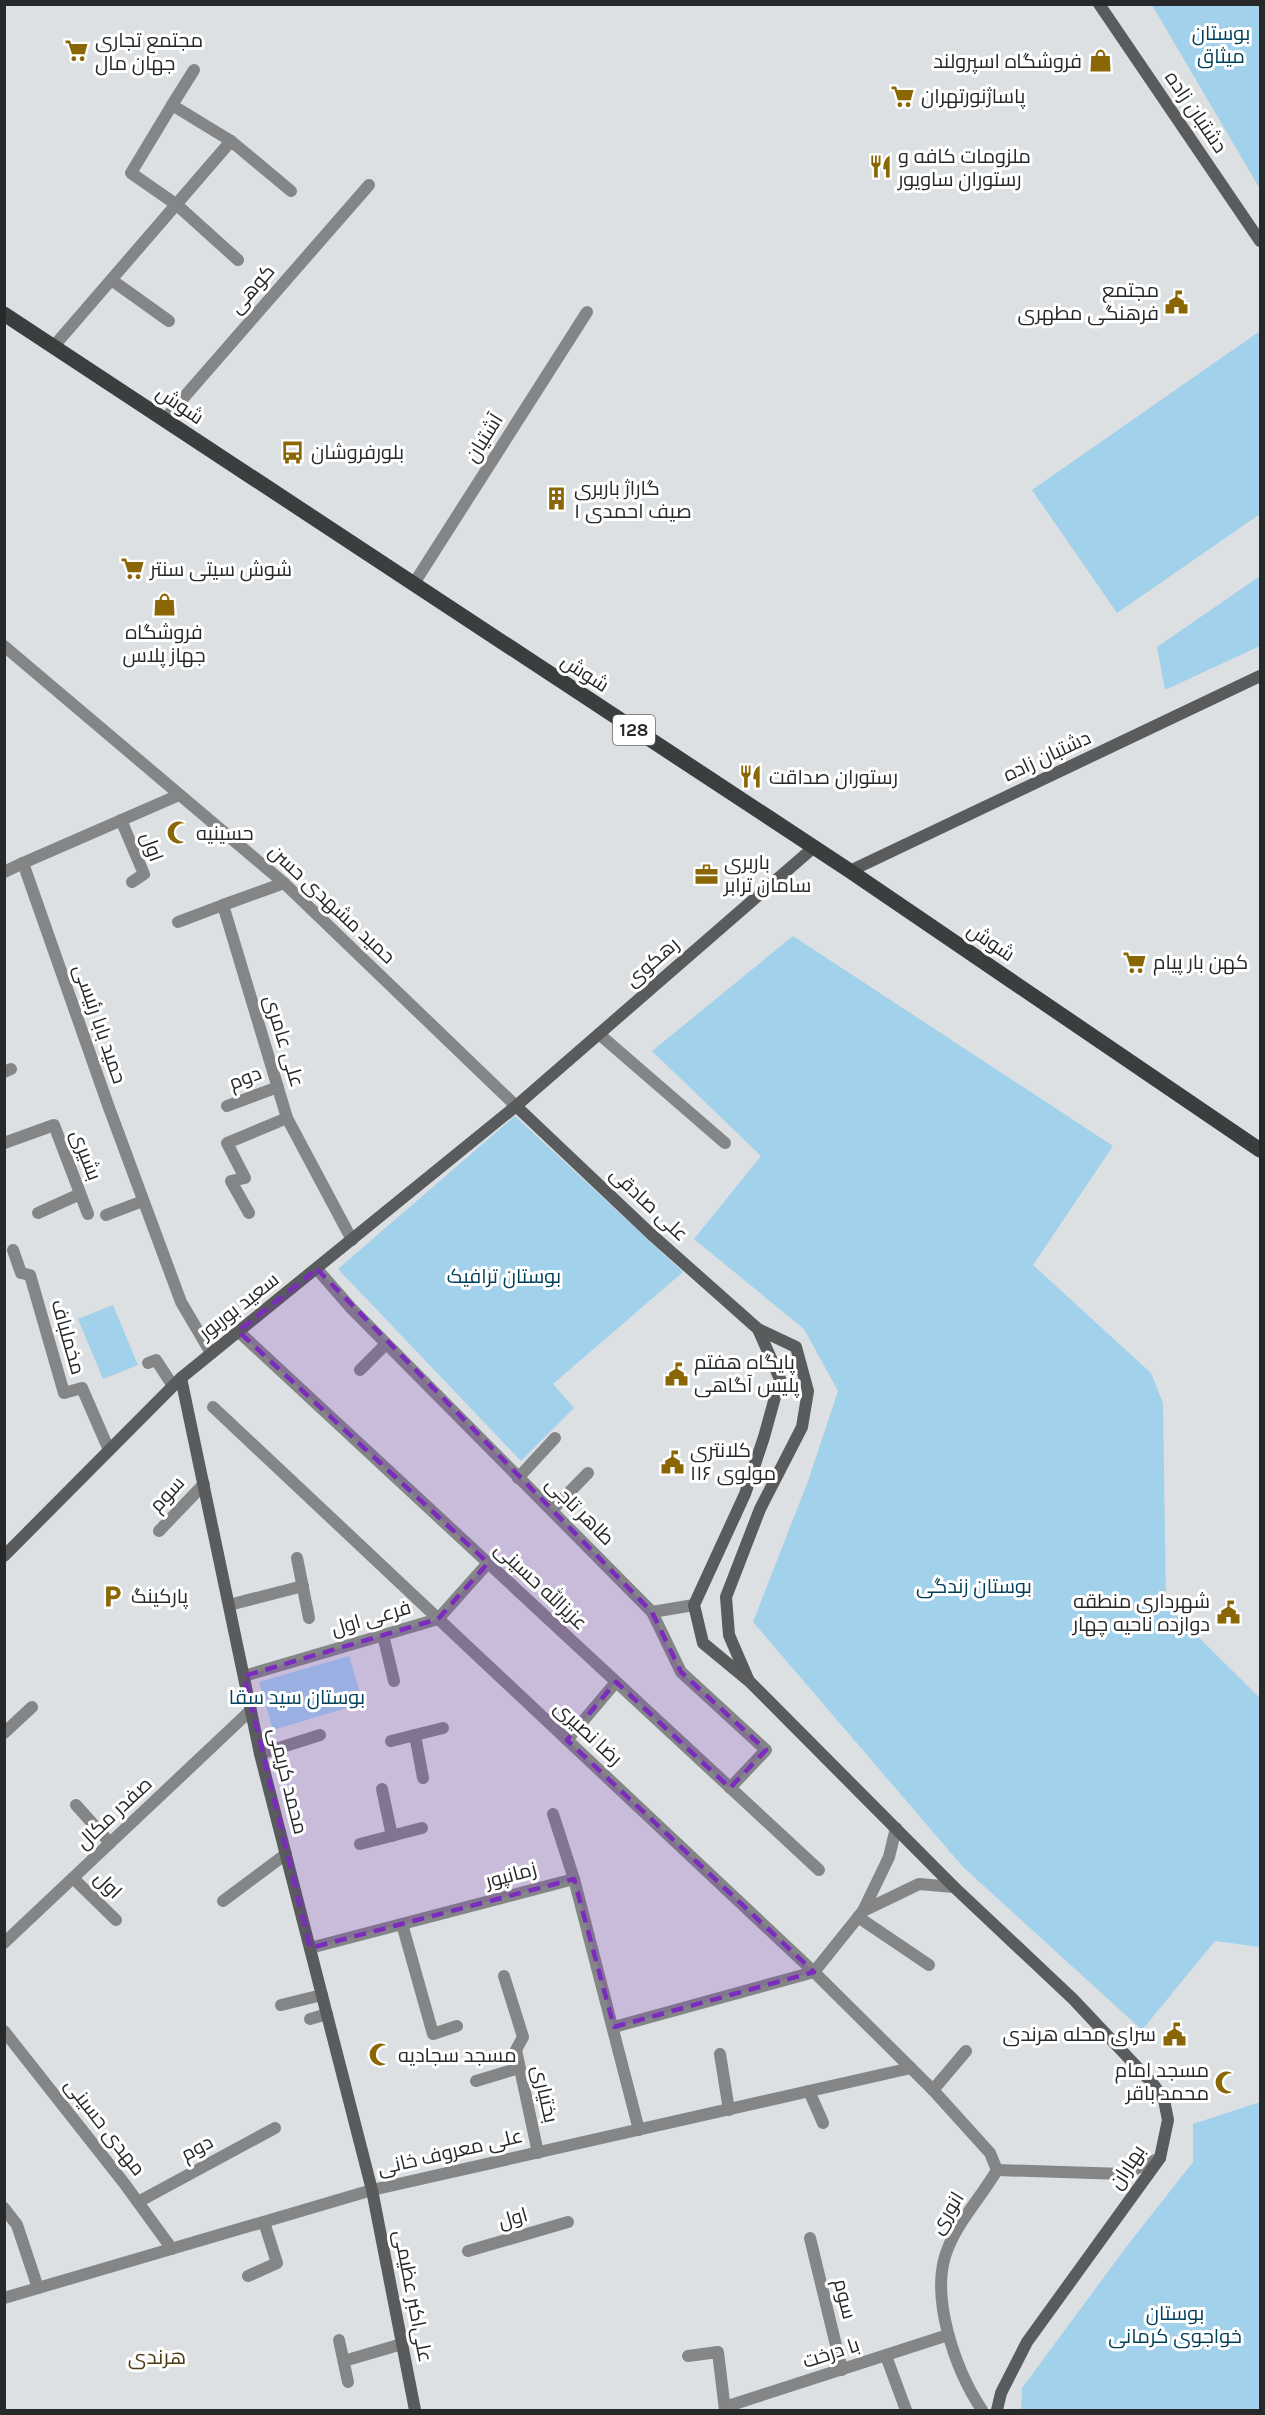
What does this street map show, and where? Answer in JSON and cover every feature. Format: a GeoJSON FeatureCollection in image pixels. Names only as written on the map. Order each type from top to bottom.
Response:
{"type":"FeatureCollection","features":[{"type":"Feature","properties":{"kind":"main road","name":"شوش"},"geometry":{"type":"LineString","coordinates":[[4,314],[850,871],[1260,1150]]}},
{"type":"Feature","properties":{"kind":"street","name":"دشتبان زاده"},"geometry":{"type":"LineString","coordinates":[[1099,4],[1260,241]]}},
{"type":"Feature","properties":{"kind":"street"},"geometry":{"type":"LineString","coordinates":[[194,70],[131,173],[177,205],[238,260]]}},
{"type":"Feature","properties":{"kind":"street"},"geometry":{"type":"LineString","coordinates":[[172,105],[231,141],[291,191]]}},
{"type":"Feature","properties":{"kind":"street"},"geometry":{"type":"LineString","coordinates":[[54,346],[231,141]]}},
{"type":"Feature","properties":{"kind":"street","name":"کوهی"},"geometry":{"type":"LineString","coordinates":[[165,419],[369,185]]}},
{"type":"Feature","properties":{"kind":"street"},"geometry":{"type":"LineString","coordinates":[[112,281],[169,321]]}},
{"type":"Feature","properties":{"kind":"street","name":"آشتیان"},"geometry":{"type":"LineString","coordinates":[[414,585],[587,312]]}},
{"type":"Feature","properties":{"kind":"street","name":"حمید مشهدی حسن"},"geometry":{"type":"LineString","coordinates":[[4,646],[284,883],[516,1106]]}},
{"type":"Feature","properties":{"kind":"street","name":"دشتبان زاده"},"geometry":{"type":"LineString","coordinates":[[850,871],[1260,676]]}},
{"type":"Feature","properties":{"kind":"street"},"geometry":{"type":"LineString","coordinates":[[4,872],[179,795]]}},
{"type":"Feature","properties":{"kind":"street","name":"اول"},"geometry":{"type":"LineString","coordinates":[[121,820],[144,874],[132,882]]}},
{"type":"Feature","properties":{"kind":"street","name":"رهکوی"},"geometry":{"type":"LineString","coordinates":[[516,1106],[813,848]]}},
{"type":"Feature","properties":{"kind":"street","name":"حمید بابا رئیسی"},"geometry":{"type":"LineString","coordinates":[[23,863],[181,1302],[211,1353]]}},
{"type":"Feature","properties":{"kind":"street"},"geometry":{"type":"LineString","coordinates":[[178,922],[284,883]]}},
{"type":"Feature","properties":{"kind":"street","name":"علی عامری"},"geometry":{"type":"LineString","coordinates":[[223,904],[287,1118],[352,1240]]}},
{"type":"Feature","properties":{"kind":"street"},"geometry":{"type":"LineString","coordinates":[[599,1034],[726,1143]]}},
{"type":"Feature","properties":{"kind":"street","name":"دوم"},"geometry":{"type":"LineString","coordinates":[[227,1106],[278,1086]]}},
{"type":"Feature","properties":{"kind":"street","name":"سعید بوربور"},"geometry":{"type":"LineString","coordinates":[[4,1556],[177,1382],[516,1106]]}},
{"type":"Feature","properties":{"kind":"street","name":"علی صادقی"},"geometry":{"type":"LineString","coordinates":[[516,1106],[651,1234],[758,1329],[796,1347],[808,1391],[802,1427],[760,1509],[726,1597],[729,1635],[749,1681]]}},
{"type":"Feature","properties":{"kind":"street"},"geometry":{"type":"LineString","coordinates":[[249,1213],[231,1181],[245,1178],[227,1143],[287,1118]]}},
{"type":"Feature","properties":{"kind":"street","name":"بشیری"},"geometry":{"type":"LineString","coordinates":[[4,1143],[54,1125],[88,1214]]}},
{"type":"Feature","properties":{"kind":"street"},"geometry":{"type":"LineString","coordinates":[[38,1213],[80,1194]]}},
{"type":"Feature","properties":{"kind":"street"},"geometry":{"type":"LineString","coordinates":[[106,1215],[143,1201]]}},
{"type":"Feature","properties":{"kind":"street","name":"مخملباف"},"geometry":{"type":"LineString","coordinates":[[13,1250],[21,1273],[30,1275],[64,1393],[82,1388],[109,1450]]}},
{"type":"Feature","properties":{"kind":"street","name":"طاهر تاجی"},"geometry":{"type":"LineString","coordinates":[[317,1269],[386,1344],[652,1612],[681,1672],[766,1750],[730,1788]]}},
{"type":"Feature","properties":{"kind":"street","name":"علی صادقی"},"geometry":{"type":"LineString","coordinates":[[694,1605],[745,1494],[780,1379],[758,1329]]}},
{"type":"Feature","properties":{"kind":"street","name":"عزیزالله حسینی"},"geometry":{"type":"LineString","coordinates":[[237,1331],[819,1870]]}},
{"type":"Feature","properties":{"kind":"street"},"geometry":{"type":"LineString","coordinates":[[360,1370],[386,1344]]}},
{"type":"Feature","properties":{"kind":"street"},"geometry":{"type":"LineString","coordinates":[[148,1363],[156,1360],[177,1382]]}},
{"type":"Feature","properties":{"kind":"street","name":"محمد کریمی"},"geometry":{"type":"LineString","coordinates":[[177,1382],[204,1484],[260,1754],[372,2190]]}},
{"type":"Feature","properties":{"kind":"street","name":"رضا نصیری"},"geometry":{"type":"LineString","coordinates":[[213,1407],[814,1972],[933,2090]]}},
{"type":"Feature","properties":{"kind":"street"},"geometry":{"type":"LineString","coordinates":[[518,1478],[555,1438]]}},
{"type":"Feature","properties":{"kind":"street"},"geometry":{"type":"LineString","coordinates":[[552,1510],[588,1473]]}},
{"type":"Feature","properties":{"kind":"street","name":"سوم"},"geometry":{"type":"LineString","coordinates":[[159,1531],[204,1484]]}},
{"type":"Feature","properties":{"kind":"street"},"geometry":{"type":"LineString","coordinates":[[297,1557],[309,1617]]}},
{"type":"Feature","properties":{"kind":"street","name":"فرعی اول"},"geometry":{"type":"LineString","coordinates":[[244,1676],[438,1619],[488,1563]]}},
{"type":"Feature","properties":{"kind":"street"},"geometry":{"type":"LineString","coordinates":[[229,1605],[303,1586]]}},
{"type":"Feature","properties":{"kind":"street"},"geometry":{"type":"LineString","coordinates":[[652,1612],[694,1605],[703,1643],[749,1681],[954,1887]]}},
{"type":"Feature","properties":{"kind":"street"},"geometry":{"type":"LineString","coordinates":[[383,1635],[394,1681]]}},
{"type":"Feature","properties":{"kind":"street"},"geometry":{"type":"LineString","coordinates":[[567,1740],[616,1682]]}},
{"type":"Feature","properties":{"kind":"street"},"geometry":{"type":"LineString","coordinates":[[4,1732],[32,1707]]}},
{"type":"Feature","properties":{"kind":"street","name":"صفدر مکال"},"geometry":{"type":"LineString","coordinates":[[4,1943],[251,1710]]}},
{"type":"Feature","properties":{"kind":"street"},"geometry":{"type":"LineString","coordinates":[[391,1741],[443,1728]]}},
{"type":"Feature","properties":{"kind":"street"},"geometry":{"type":"LineString","coordinates":[[260,1754],[320,1735]]}},
{"type":"Feature","properties":{"kind":"street"},"geometry":{"type":"LineString","coordinates":[[415,1735],[423,1778]]}},
{"type":"Feature","properties":{"kind":"street"},"geometry":{"type":"LineString","coordinates":[[382,1789],[392,1836]]}},
{"type":"Feature","properties":{"kind":"street"},"geometry":{"type":"LineString","coordinates":[[76,1805],[110,1844]]}},
{"type":"Feature","properties":{"kind":"street"},"geometry":{"type":"LineString","coordinates":[[553,1814],[574,1879],[639,2130]]}},
{"type":"Feature","properties":{"kind":"street"},"geometry":{"type":"LineString","coordinates":[[360,1844],[422,1828]]}},
{"type":"Feature","properties":{"kind":"street"},"geometry":{"type":"LineString","coordinates":[[614,2027],[814,1972],[860,1914],[889,1857],[896,1828]]}},
{"type":"Feature","properties":{"kind":"street"},"geometry":{"type":"LineString","coordinates":[[223,1901],[286,1854]]}},
{"type":"Feature","properties":{"kind":"street","name":"اول"},"geometry":{"type":"LineString","coordinates":[[73,1878],[116,1920]]}},
{"type":"Feature","properties":{"kind":"street","name":"زمانپور"},"geometry":{"type":"LineString","coordinates":[[310,1948],[574,1879]]}},
{"type":"Feature","properties":{"kind":"street"},"geometry":{"type":"LineString","coordinates":[[860,1914],[919,1884],[954,1887]]}},
{"type":"Feature","properties":{"kind":"street","name":"بهاران"},"geometry":{"type":"LineString","coordinates":[[954,1887],[1073,1999],[1154,2085],[1164,2100],[1168,2120],[1161,2158],[1027,2342],[1001,2393],[998,2410]]}},
{"type":"Feature","properties":{"kind":"street"},"geometry":{"type":"LineString","coordinates":[[860,1914],[929,1965]]}},
{"type":"Feature","properties":{"kind":"street"},"geometry":{"type":"LineString","coordinates":[[402,1924],[433,2034],[458,2026]]}},
{"type":"Feature","properties":{"kind":"street","name":"بختیاری"},"geometry":{"type":"LineString","coordinates":[[504,1976],[523,2037],[516,2050],[538,2152]]}},
{"type":"Feature","properties":{"kind":"street"},"geometry":{"type":"LineString","coordinates":[[281,2005],[322,1995]]}},
{"type":"Feature","properties":{"kind":"street"},"geometry":{"type":"LineString","coordinates":[[310,2019],[327,2014]]}},
{"type":"Feature","properties":{"kind":"street","name":"مهدی حسینی"},"geometry":{"type":"LineString","coordinates":[[4,2031],[172,2249]]}},
{"type":"Feature","properties":{"kind":"street"},"geometry":{"type":"LineString","coordinates":[[966,2051],[933,2090],[990,2153],[997,2170],[1124,2174],[1161,2158]]}},
{"type":"Feature","properties":{"kind":"street"},"geometry":{"type":"LineString","coordinates":[[720,2054],[729,2109]]}},
{"type":"Feature","properties":{"kind":"street"},"geometry":{"type":"LineString","coordinates":[[476,2081],[519,2068]]}},
{"type":"Feature","properties":{"kind":"street","name":"علی معروف خانی"},"geometry":{"type":"LineString","coordinates":[[4,2298],[372,2190],[911,2068]]}},
{"type":"Feature","properties":{"kind":"street"},"geometry":{"type":"LineString","coordinates":[[809,2091],[823,2123]]}},
{"type":"Feature","properties":{"kind":"street","name":"دوم"},"geometry":{"type":"LineString","coordinates":[[138,2202],[275,2128]]}},
{"type":"Feature","properties":{"kind":"street","name":"انوری"},"geometry":{"type":"LineString","coordinates":[[982,2410],[969,2390],[948,2335],[942,2272],[947,2249],[997,2170]]}},
{"type":"Feature","properties":{"kind":"street","name":"علی‌اکبر عظیمی"},"geometry":{"type":"LineString","coordinates":[[372,2190],[415,2410]]}},
{"type":"Feature","properties":{"kind":"street"},"geometry":{"type":"LineString","coordinates":[[4,2208],[17,2224],[38,2288]]}},
{"type":"Feature","properties":{"kind":"street"},"geometry":{"type":"LineString","coordinates":[[248,2276],[277,2263],[264,2222]]}},
{"type":"Feature","properties":{"kind":"street","name":"اول"},"geometry":{"type":"LineString","coordinates":[[468,2251],[568,2222]]}},
{"type":"Feature","properties":{"kind":"street","name":"سوم"},"geometry":{"type":"LineString","coordinates":[[810,2238],[842,2370]]}},
{"type":"Feature","properties":{"kind":"street","name":"با درخت"},"geometry":{"type":"LineString","coordinates":[[725,2409],[948,2335]]}},
{"type":"Feature","properties":{"kind":"street"},"geometry":{"type":"LineString","coordinates":[[339,2340],[348,2382]]}},
{"type":"Feature","properties":{"kind":"street"},"geometry":{"type":"LineString","coordinates":[[344,2361],[402,2344]]}},
{"type":"Feature","properties":{"kind":"street"},"geometry":{"type":"LineString","coordinates":[[688,2356],[718,2352],[725,2409]]}},
{"type":"Feature","properties":{"kind":"street"},"geometry":{"type":"LineString","coordinates":[[886,2356],[906,2410]]}},
{"type":"Feature","properties":{"kind":"highlighted area"},"geometry":{"type":"Polygon","coordinates":[[[317,1269],[652,1612],[681,1672],[766,1750],[730,1788],[616,1682],[567,1740],[814,1972],[614,2027],[574,1879],[310,1948],[244,1676],[438,1619],[488,1563],[238,1331],[317,1269]]]}},
{"type":"Feature","properties":{"kind":"green space","name":"بوستان میثاق"},"geometry":{"type":"Polygon","coordinates":[[[1152,5],[1260,5],[1260,189],[1152,5]]]}},
{"type":"Feature","properties":{"kind":"green space"},"geometry":{"type":"Polygon","coordinates":[[[1260,331],[1260,514],[1117,613],[1032,490],[1260,331]]]}},
{"type":"Feature","properties":{"kind":"green space"},"geometry":{"type":"Polygon","coordinates":[[[1260,576],[1260,646],[1165,690],[1157,647],[1260,576]]]}},
{"type":"Feature","properties":{"kind":"green space","name":"بوستان زندگی"},"geometry":{"type":"Polygon","coordinates":[[[793,936],[1113,1146],[1033,1265],[1151,1373],[1163,1403],[1166,1605],[1260,1698],[1260,1947],[1215,1941],[1142,2030],[963,1867],[753,1622],[808,1481],[838,1391],[804,1329],[694,1239],[761,1156],[652,1051],[793,936]]]}},
{"type":"Feature","properties":{"kind":"green space","name":"بوستان ترافیک"},"geometry":{"type":"Polygon","coordinates":[[[515,1116],[683,1272],[553,1384],[574,1408],[521,1461],[338,1269],[515,1116]]]}},
{"type":"Feature","properties":{"kind":"green space"},"geometry":{"type":"Polygon","coordinates":[[[113,1305],[138,1365],[103,1379],[78,1319],[113,1305]]]}},
{"type":"Feature","properties":{"kind":"green space","name":"بوستان سید سقا"},"geometry":{"type":"Polygon","coordinates":[[[349,1656],[363,1703],[273,1730],[259,1682],[349,1656]]]}},
{"type":"Feature","properties":{"kind":"green space","name":"بوستان خواجوی کرمانی"},"geometry":{"type":"Polygon","coordinates":[[[1260,2102],[1260,2410],[1021,2410],[1022,2388],[1127,2246],[1193,2162],[1193,2124],[1260,2102]]]}},
{"type":"Feature","properties":{"kind":"place","name":"مجتمع تجاری جهان مال"},"geometry":{"type":"Point","coordinates":[77,51]}},
{"type":"Feature","properties":{"kind":"place","name":"فروشگاه اسپرولند"},"geometry":{"type":"Point","coordinates":[1100,61]}},
{"type":"Feature","properties":{"kind":"place","name":"پاساژنورتهران"},"geometry":{"type":"Point","coordinates":[903,96]}},
{"type":"Feature","properties":{"kind":"place","name":"ملزومات کافه و رستوران ساویور"},"geometry":{"type":"Point","coordinates":[880,167]}},
{"type":"Feature","properties":{"kind":"place","name":"مجتمع فرهنگی مطهری"},"geometry":{"type":"Point","coordinates":[1177,302]}},
{"type":"Feature","properties":{"kind":"place","name":"بلورفروشان"},"geometry":{"type":"Point","coordinates":[293,452]}},
{"type":"Feature","properties":{"kind":"place","name":"گاراژ باربری صیف احمدی ۱"},"geometry":{"type":"Point","coordinates":[556,499]}},
{"type":"Feature","properties":{"kind":"place","name":"شوش سیتی سنتر"},"geometry":{"type":"Point","coordinates":[132,569]}},
{"type":"Feature","properties":{"kind":"place","name":"فروشگاه جهاز پلاس"},"geometry":{"type":"Point","coordinates":[164,604]}},
{"type":"Feature","properties":{"kind":"place","name":"رستوران صداقت"},"geometry":{"type":"Point","coordinates":[751,777]}},
{"type":"Feature","properties":{"kind":"place","name":"حسینیه"},"geometry":{"type":"Point","coordinates":[178,833]}},
{"type":"Feature","properties":{"kind":"place","name":"باربری سامان ترابر"},"geometry":{"type":"Point","coordinates":[706,874]}},
{"type":"Feature","properties":{"kind":"place","name":"کهن بار پیام"},"geometry":{"type":"Point","coordinates":[1135,962]}},
{"type":"Feature","properties":{"kind":"place","name":"پایگاه هفتم پلیس آگاهی"},"geometry":{"type":"Point","coordinates":[676,1374]}},
{"type":"Feature","properties":{"kind":"place","name":"کلانتری ۱۱۶ مولوی"},"geometry":{"type":"Point","coordinates":[672,1462]}},
{"type":"Feature","properties":{"kind":"place","name":"پارکینگ"},"geometry":{"type":"Point","coordinates":[113,1596]}},
{"type":"Feature","properties":{"kind":"place","name":"شهرداری منطقه دوازده ناحیه چهار"},"geometry":{"type":"Point","coordinates":[1228,1613]}},
{"type":"Feature","properties":{"kind":"place","name":"سرای محله هرندی"},"geometry":{"type":"Point","coordinates":[1174,2034]}},
{"type":"Feature","properties":{"kind":"place","name":"مسجد سجادیه"},"geometry":{"type":"Point","coordinates":[380,2055]}},
{"type":"Feature","properties":{"kind":"place","name":"مسجد امام محمد باقر"},"geometry":{"type":"Point","coordinates":[1227,2082]}},
{"type":"Feature","properties":{"kind":"district","name":"هرندی"},"geometry":{"type":"Point","coordinates":[157,2357]}}]}
